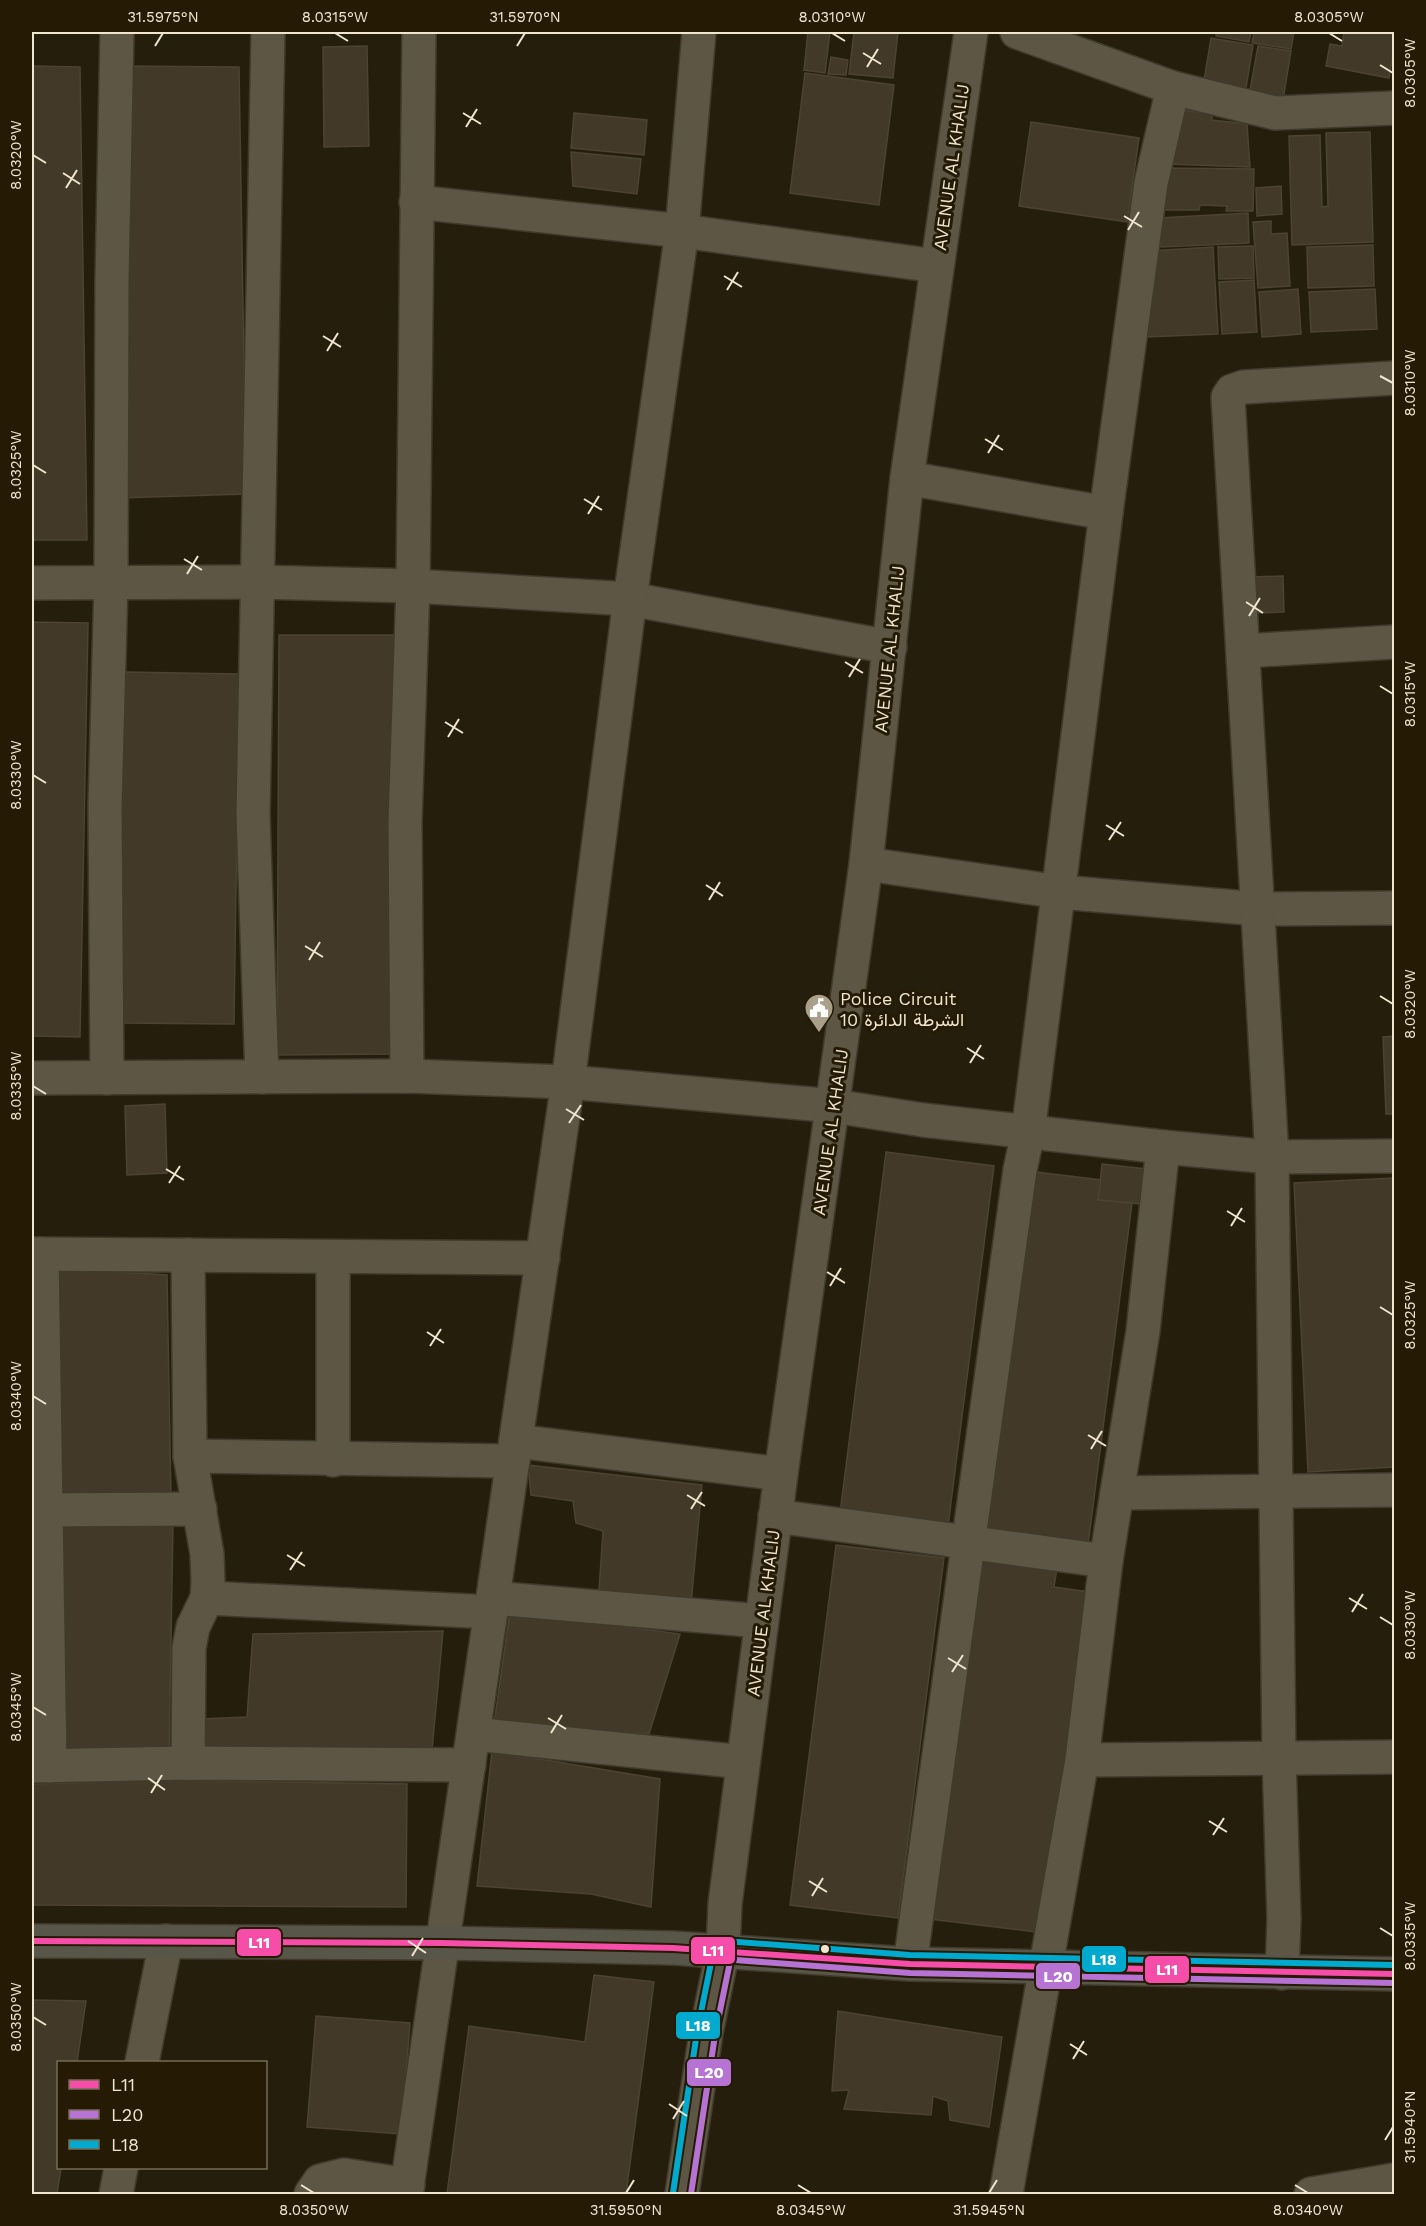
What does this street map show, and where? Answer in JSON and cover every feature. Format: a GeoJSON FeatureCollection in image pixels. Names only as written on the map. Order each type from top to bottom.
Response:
{"type":"FeatureCollection","features":[{"type":"Feature","properties":{"kind":"street"},"geometry":{"type":"LineString","coordinates":[[107,1078],[105,807],[111,582],[112,280],[117,32]]}},
{"type":"Feature","properties":{"kind":"street"},"geometry":{"type":"LineString","coordinates":[[262,1077],[253,815],[268,32]]}},
{"type":"Feature","properties":{"kind":"street"},"geometry":{"type":"LineString","coordinates":[[407,1076],[405,822],[413,586],[419,32]]}},
{"type":"Feature","properties":{"kind":"street"},"geometry":{"type":"LineString","coordinates":[[311,2194],[320,2181],[344,2175],[407,2190],[568,1082],[630,599],[682,231],[699,32]]}},
{"type":"Feature","properties":{"kind":"street","name":"AVENUE AL KHALIJ"},"geometry":{"type":"LineString","coordinates":[[682,2194],[706,2033],[723,1950],[725,1904],[761,1621],[866,864],[907,478],[971,32]]}},
{"type":"Feature","properties":{"kind":"street"},"geometry":{"type":"LineString","coordinates":[[1017,32],[1173,88],[1275,113],[1395,108]]}},
{"type":"Feature","properties":{"kind":"street"},"geometry":{"type":"LineString","coordinates":[[910,1964],[1020,1170],[1028,1133],[1106,513],[1151,183],[1173,88]]}},
{"type":"Feature","properties":{"kind":"street"},"geometry":{"type":"LineString","coordinates":[[416,202],[682,231],[936,266]]}},
{"type":"Feature","properties":{"kind":"street"},"geometry":{"type":"LineString","coordinates":[[1282,1973],[1284,1918],[1279,1758],[1272,1156],[1228,397],[1232,391],[1244,387],[1395,378]]}},
{"type":"Feature","properties":{"kind":"street"},"geometry":{"type":"LineString","coordinates":[[907,478],[1106,513]]}},
{"type":"Feature","properties":{"kind":"street"},"geometry":{"type":"LineString","coordinates":[[32,584],[257,582],[413,586],[630,599],[890,647]]}},
{"type":"Feature","properties":{"kind":"street"},"geometry":{"type":"LineString","coordinates":[[1243,651],[1395,642]]}},
{"type":"Feature","properties":{"kind":"street"},"geometry":{"type":"LineString","coordinates":[[866,864],[1060,892],[1258,909],[1395,908]]}},
{"type":"Feature","properties":{"kind":"street"},"geometry":{"type":"LineString","coordinates":[[32,1078],[407,1076],[568,1082],[834,1106],[1028,1133],[1163,1148],[1272,1156],[1395,1156]]}},
{"type":"Feature","properties":{"kind":"street"},"geometry":{"type":"LineString","coordinates":[[1006,2194],[1048,1968],[1082,1760],[1106,1561],[1143,1331],[1163,1148]]}},
{"type":"Feature","properties":{"kind":"street"},"geometry":{"type":"LineString","coordinates":[[543,1258],[37,1254],[41,1766],[188,1764],[471,1749],[743,1762]]}},
{"type":"Feature","properties":{"kind":"street"},"geometry":{"type":"LineString","coordinates":[[188,1255],[190,1456],[207,1554],[207,1598],[193,1627],[189,1648],[188,1764]]}},
{"type":"Feature","properties":{"kind":"street"},"geometry":{"type":"LineString","coordinates":[[333,1257],[333,1460]]}},
{"type":"Feature","properties":{"kind":"street"},"geometry":{"type":"LineString","coordinates":[[190,1456],[333,1460],[514,1451],[781,1474]]}},
{"type":"Feature","properties":{"kind":"street"},"geometry":{"type":"LineString","coordinates":[[1117,1493],[1395,1490]]}},
{"type":"Feature","properties":{"kind":"street"},"geometry":{"type":"LineString","coordinates":[[38,1510],[200,1509]]}},
{"type":"Feature","properties":{"kind":"street"},"geometry":{"type":"LineString","coordinates":[[775,1516],[1106,1561]]}},
{"type":"Feature","properties":{"kind":"street"},"geometry":{"type":"LineString","coordinates":[[207,1598],[492,1605],[761,1621]]}},
{"type":"Feature","properties":{"kind":"street"},"geometry":{"type":"LineString","coordinates":[[1082,1760],[1395,1757]]}},
{"type":"Feature","properties":{"kind":"street"},"geometry":{"type":"LineString","coordinates":[[32,1941],[443,1943],[723,1950],[910,1964],[1395,1974]]}},
{"type":"Feature","properties":{"kind":"street"},"geometry":{"type":"LineString","coordinates":[[142,2061],[166,1941]]}},
{"type":"Feature","properties":{"kind":"street"},"geometry":{"type":"LineString","coordinates":[[116,2194],[121,2169]]}},
{"type":"Feature","properties":{"kind":"street"},"geometry":{"type":"LineString","coordinates":[[1311,2194],[1395,2180]]}},
{"type":"Feature","properties":{"kind":"building"},"geometry":{"type":"Polygon","coordinates":[[[808,32],[830,32],[825,73],[804,70],[808,32]]]}},
{"type":"Feature","properties":{"kind":"building"},"geometry":{"type":"Polygon","coordinates":[[[854,32],[898,32],[893,78],[849,74],[854,32]]]}},
{"type":"Feature","properties":{"kind":"building"},"geometry":{"type":"Polygon","coordinates":[[[1217,32],[1251,32],[1249,42],[1216,36],[1217,32]]]}},
{"type":"Feature","properties":{"kind":"building"},"geometry":{"type":"Polygon","coordinates":[[[1254,32],[1294,32],[1291,49],[1252,43],[1254,32]]]}},
{"type":"Feature","properties":{"kind":"building"},"geometry":{"type":"Polygon","coordinates":[[[1344,32],[1394,32],[1394,49],[1389,78],[1326,66],[1330,44],[1342,46],[1344,32]]]}},
{"type":"Feature","properties":{"kind":"building"},"geometry":{"type":"Polygon","coordinates":[[[1211,38],[1253,45],[1245,94],[1203,87],[1211,38]]]}},
{"type":"Feature","properties":{"kind":"building"},"geometry":{"type":"Polygon","coordinates":[[[367,46],[369,146],[324,147],[323,47],[367,46]]]}},
{"type":"Feature","properties":{"kind":"building"},"geometry":{"type":"Polygon","coordinates":[[[1258,46],[1291,51],[1283,100],[1249,95],[1258,46]]]}},
{"type":"Feature","properties":{"kind":"building"},"geometry":{"type":"Polygon","coordinates":[[[831,57],[848,60],[846,75],[828,74],[831,57]]]}},
{"type":"Feature","properties":{"kind":"building"},"geometry":{"type":"Polygon","coordinates":[[[32,66],[80,67],[87,540],[32,540],[32,66]]]}},
{"type":"Feature","properties":{"kind":"building"},"geometry":{"type":"Polygon","coordinates":[[[120,66],[239,67],[246,494],[119,498],[120,66]]]}},
{"type":"Feature","properties":{"kind":"building"},"geometry":{"type":"Polygon","coordinates":[[[805,73],[894,85],[879,205],[790,193],[805,73]]]}},
{"type":"Feature","properties":{"kind":"building"},"geometry":{"type":"Polygon","coordinates":[[[1174,109],[1212,114],[1212,120],[1247,124],[1250,167],[1167,164],[1174,109]]]}},
{"type":"Feature","properties":{"kind":"building"},"geometry":{"type":"Polygon","coordinates":[[[574,113],[647,120],[644,155],[571,148],[574,113]]]}},
{"type":"Feature","properties":{"kind":"building"},"geometry":{"type":"Polygon","coordinates":[[[1031,122],[1139,138],[1127,222],[1019,206],[1031,122]]]}},
{"type":"Feature","properties":{"kind":"building"},"geometry":{"type":"Polygon","coordinates":[[[1370,132],[1373,242],[1292,245],[1289,136],[1320,135],[1322,207],[1328,206],[1326,133],[1370,132]]]}},
{"type":"Feature","properties":{"kind":"building"},"geometry":{"type":"Polygon","coordinates":[[[571,152],[641,159],[637,194],[573,186],[571,152]]]}},
{"type":"Feature","properties":{"kind":"building"},"geometry":{"type":"Polygon","coordinates":[[[1159,168],[1254,169],[1253,211],[1226,211],[1227,206],[1200,205],[1199,210],[1158,210],[1159,168]]]}},
{"type":"Feature","properties":{"kind":"building"},"geometry":{"type":"Polygon","coordinates":[[[1281,186],[1282,214],[1257,216],[1256,188],[1281,186]]]}},
{"type":"Feature","properties":{"kind":"building"},"geometry":{"type":"Polygon","coordinates":[[[1248,213],[1249,243],[1161,247],[1159,218],[1248,213]]]}},
{"type":"Feature","properties":{"kind":"building"},"geometry":{"type":"Polygon","coordinates":[[[1271,221],[1271,234],[1287,233],[1290,286],[1258,288],[1253,222],[1271,221]]]}},
{"type":"Feature","properties":{"kind":"building"},"geometry":{"type":"Polygon","coordinates":[[[1373,245],[1374,286],[1308,288],[1307,247],[1373,245]]]}},
{"type":"Feature","properties":{"kind":"building"},"geometry":{"type":"Polygon","coordinates":[[[1253,246],[1254,278],[1219,279],[1218,247],[1253,246]]]}},
{"type":"Feature","properties":{"kind":"building"},"geometry":{"type":"Polygon","coordinates":[[[1213,247],[1218,334],[1145,337],[1149,251],[1213,247]]]}},
{"type":"Feature","properties":{"kind":"building"},"geometry":{"type":"Polygon","coordinates":[[[1254,280],[1257,332],[1222,334],[1219,282],[1254,280]]]}},
{"type":"Feature","properties":{"kind":"building"},"geometry":{"type":"Polygon","coordinates":[[[1298,289],[1301,334],[1262,337],[1259,292],[1298,289]]]}},
{"type":"Feature","properties":{"kind":"building"},"geometry":{"type":"Polygon","coordinates":[[[1375,289],[1377,329],[1311,332],[1309,292],[1375,289]]]}},
{"type":"Feature","properties":{"kind":"building"},"geometry":{"type":"Polygon","coordinates":[[[1283,576],[1284,612],[1253,613],[1252,577],[1283,576]]]}},
{"type":"Feature","properties":{"kind":"building"},"geometry":{"type":"Polygon","coordinates":[[[32,622],[88,623],[80,1037],[32,1036],[32,622]]]}},
{"type":"Feature","properties":{"kind":"building"},"geometry":{"type":"Polygon","coordinates":[[[279,635],[394,635],[392,1054],[277,1055],[279,635]]]}},
{"type":"Feature","properties":{"kind":"building"},"geometry":{"type":"Polygon","coordinates":[[[124,672],[239,674],[234,1024],[120,1023],[124,672]]]}},
{"type":"Feature","properties":{"kind":"building"},"geometry":{"type":"Polygon","coordinates":[[[1394,1036],[1394,1114],[1386,1114],[1383,1037],[1394,1036]]]}},
{"type":"Feature","properties":{"kind":"building"},"geometry":{"type":"Polygon","coordinates":[[[165,1104],[167,1173],[127,1175],[125,1106],[165,1104]]]}},
{"type":"Feature","properties":{"kind":"building"},"geometry":{"type":"Polygon","coordinates":[[[886,1152],[994,1166],[948,1526],[840,1513],[886,1152]]]}},
{"type":"Feature","properties":{"kind":"building"},"geometry":{"type":"Polygon","coordinates":[[[1102,1164],[1155,1170],[1151,1205],[1098,1200],[1102,1164]]]}},
{"type":"Feature","properties":{"kind":"building"},"geometry":{"type":"Polygon","coordinates":[[[1020,1170],[1101,1180],[1098,1200],[1132,1203],[1088,1545],[973,1531],[1020,1170]]]}},
{"type":"Feature","properties":{"kind":"building"},"geometry":{"type":"Polygon","coordinates":[[[1394,1178],[1394,1467],[1308,1472],[1294,1183],[1394,1178]]]}},
{"type":"Feature","properties":{"kind":"building"},"geometry":{"type":"Polygon","coordinates":[[[56,1268],[167,1275],[171,1500],[54,1501],[56,1268]]]}},
{"type":"Feature","properties":{"kind":"building"},"geometry":{"type":"Polygon","coordinates":[[[528,1465],[702,1485],[691,1604],[599,1590],[603,1531],[576,1523],[573,1501],[531,1495],[528,1465]]]}},
{"type":"Feature","properties":{"kind":"building"},"geometry":{"type":"Polygon","coordinates":[[[57,1523],[173,1524],[169,1754],[61,1755],[57,1523]]]}},
{"type":"Feature","properties":{"kind":"building"},"geometry":{"type":"Polygon","coordinates":[[[836,1545],[944,1558],[898,1918],[790,1905],[836,1545]]]}},
{"type":"Feature","properties":{"kind":"building"},"geometry":{"type":"Polygon","coordinates":[[[976,1558],[1057,1568],[1054,1587],[1089,1592],[1044,1933],[930,1919],[976,1558]]]}},
{"type":"Feature","properties":{"kind":"building"},"geometry":{"type":"Polygon","coordinates":[[[510,1611],[680,1634],[649,1734],[494,1724],[510,1611]]]}},
{"type":"Feature","properties":{"kind":"building"},"geometry":{"type":"Polygon","coordinates":[[[443,1631],[432,1750],[200,1748],[201,1719],[247,1717],[253,1634],[443,1631]]]}},
{"type":"Feature","properties":{"kind":"building"},"geometry":{"type":"Polygon","coordinates":[[[32,1635],[33,1752],[32,1752],[32,1635]]]}},
{"type":"Feature","properties":{"kind":"building"},"geometry":{"type":"Polygon","coordinates":[[[492,1751],[660,1779],[651,1907],[591,1894],[477,1886],[492,1751]]]}},
{"type":"Feature","properties":{"kind":"building"},"geometry":{"type":"Polygon","coordinates":[[[169,1780],[407,1784],[406,1907],[32,1905],[32,1784],[169,1780]]]}},
{"type":"Feature","properties":{"kind":"building"},"geometry":{"type":"Polygon","coordinates":[[[594,1975],[654,1982],[626,2194],[447,2194],[469,2026],[585,2042],[594,1975]]]}},
{"type":"Feature","properties":{"kind":"building"},"geometry":{"type":"Polygon","coordinates":[[[32,2000],[86,2001],[77,2061],[57,2061],[57,2169],[61,2169],[57,2194],[32,2194],[32,2000]]]}},
{"type":"Feature","properties":{"kind":"building"},"geometry":{"type":"Polygon","coordinates":[[[838,2011],[1002,2037],[989,2127],[950,2120],[948,2101],[933,2096],[931,2115],[844,2109],[849,2090],[832,2091],[838,2011]]]}},
{"type":"Feature","properties":{"kind":"building"},"geometry":{"type":"Polygon","coordinates":[[[316,2016],[410,2023],[401,2134],[307,2127],[316,2016]]]}},
{"type":"Feature","properties":{"kind":"transit line","name":"L11"},"geometry":{"type":"LineString","coordinates":[[32,1941],[443,1943],[673,1948],[910,1964],[1394,1974]]}},
{"type":"Feature","properties":{"kind":"transit line","name":"L18"},"geometry":{"type":"LineString","coordinates":[[724,1941],[910,1955],[1394,1965]]}},
{"type":"Feature","properties":{"kind":"transit line","name":"L18"},"geometry":{"type":"LineString","coordinates":[[673,2193],[697,2032],[714,1948]]}},
{"type":"Feature","properties":{"kind":"transit line","name":"L20"},"geometry":{"type":"LineString","coordinates":[[691,2194],[715,2035],[732,1952]]}},
{"type":"Feature","properties":{"kind":"transit line","name":"L20"},"geometry":{"type":"LineString","coordinates":[[722,1959],[910,1973],[1394,1983]]}},
{"type":"Feature","properties":{"kind":"place","name":"Police Circuit 10 الشرطة الدائرة"},"geometry":{"type":"Point","coordinates":[819,1034]}}]}
